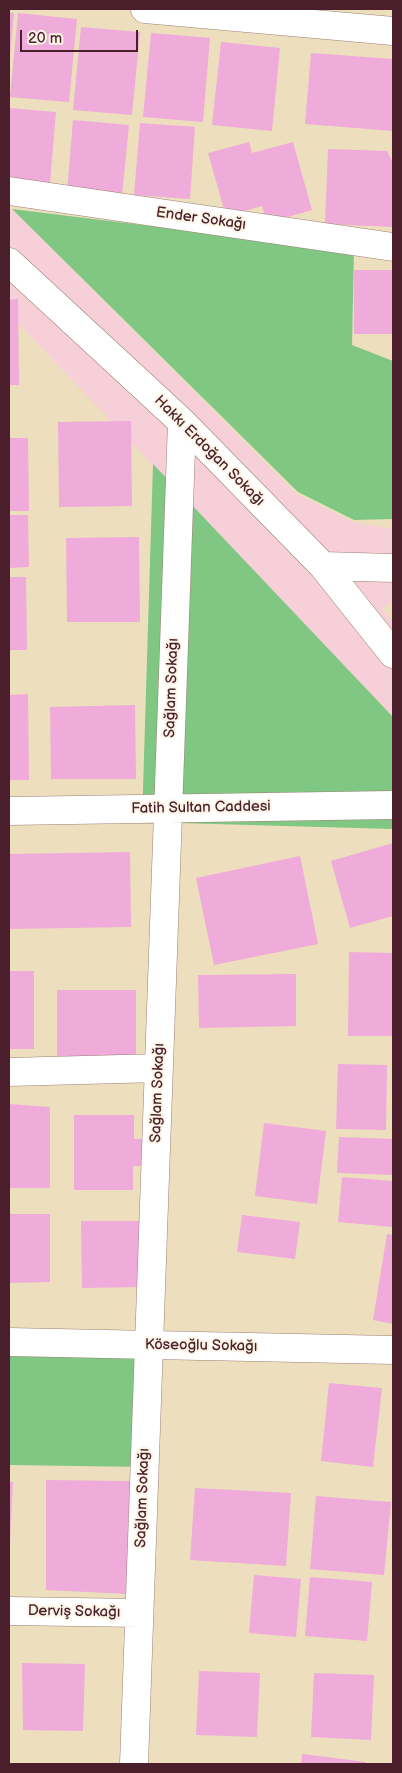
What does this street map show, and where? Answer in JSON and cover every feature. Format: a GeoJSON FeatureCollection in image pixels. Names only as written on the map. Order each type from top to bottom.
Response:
{"type":"FeatureCollection","features":[{"type":"Feature","properties":{"kind":"street"},"geometry":{"type":"LineString","coordinates":[[145,9],[393,31]]}},
{"type":"Feature","properties":{"kind":"street","name":"Ender Sokağı"},"geometry":{"type":"LineString","coordinates":[[9,191],[393,247]]}},
{"type":"Feature","properties":{"kind":"street","name":"Hakkı Erdoğan Sokağı"},"geometry":{"type":"LineString","coordinates":[[9,262],[182,422],[323,566],[393,654]]}},
{"type":"Feature","properties":{"kind":"street","name":"Sağlam Sokağı"},"geometry":{"type":"LineString","coordinates":[[134,1764],[182,422]]}},
{"type":"Feature","properties":{"kind":"street"},"geometry":{"type":"LineString","coordinates":[[323,566],[393,568]]}},
{"type":"Feature","properties":{"kind":"street","name":"Fatih Sultan Caddesi"},"geometry":{"type":"LineString","coordinates":[[9,811],[393,805]]}},
{"type":"Feature","properties":{"kind":"street"},"geometry":{"type":"LineString","coordinates":[[9,1072],[159,1068]]}},
{"type":"Feature","properties":{"kind":"street","name":"Köseoğlu Sokağı"},"geometry":{"type":"LineString","coordinates":[[9,1342],[393,1350]]}},
{"type":"Feature","properties":{"kind":"street","name":"Derviş Sokağı"},"geometry":{"type":"LineString","coordinates":[[9,1611],[139,1613]]}},
{"type":"Feature","properties":{"kind":"shaded area"},"geometry":{"type":"Polygon","coordinates":[[[9,206],[296,494],[352,522],[393,529],[393,601],[382,609],[393,622],[393,717],[9,314],[9,206]]]}},
{"type":"Feature","properties":{"kind":"green space"},"geometry":{"type":"Polygon","coordinates":[[[12,209],[354,251],[352,345],[393,361],[393,519],[354,520],[298,492],[12,209]]]}},
{"type":"Feature","properties":{"kind":"green space"},"geometry":{"type":"Polygon","coordinates":[[[153,464],[393,717],[393,829],[142,822],[153,464]]]}},
{"type":"Feature","properties":{"kind":"green space"},"geometry":{"type":"Polygon","coordinates":[[[9,1343],[149,1345],[146,1467],[9,1465],[9,1343]]]}},
{"type":"Feature","properties":{"kind":"building"},"geometry":{"type":"Polygon","coordinates":[[[9,12],[14,13],[10,55],[9,55],[9,12]]]}},
{"type":"Feature","properties":{"kind":"building"},"geometry":{"type":"Polygon","coordinates":[[[18,13],[77,19],[69,102],[10,97],[18,13]]]}},
{"type":"Feature","properties":{"kind":"building"},"geometry":{"type":"Polygon","coordinates":[[[81,27],[140,32],[132,115],[73,110],[81,27]]]}},
{"type":"Feature","properties":{"kind":"building"},"geometry":{"type":"Polygon","coordinates":[[[151,33],[210,38],[203,122],[143,117],[151,33]]]}},
{"type":"Feature","properties":{"kind":"building"},"geometry":{"type":"Polygon","coordinates":[[[221,42],[280,48],[272,131],[212,125],[221,42]]]}},
{"type":"Feature","properties":{"kind":"building"},"geometry":{"type":"Polygon","coordinates":[[[311,53],[393,59],[393,131],[305,124],[311,53]]]}},
{"type":"Feature","properties":{"kind":"building"},"geometry":{"type":"Polygon","coordinates":[[[9,108],[56,112],[50,183],[9,180],[9,108]]]}},
{"type":"Feature","properties":{"kind":"building"},"geometry":{"type":"Polygon","coordinates":[[[73,120],[129,125],[122,196],[67,192],[73,120]]]}},
{"type":"Feature","properties":{"kind":"building"},"geometry":{"type":"Polygon","coordinates":[[[140,123],[195,127],[190,199],[134,195],[140,123]]]}},
{"type":"Feature","properties":{"kind":"building"},"geometry":{"type":"Polygon","coordinates":[[[249,142],[252,153],[293,142],[312,210],[267,223],[262,206],[226,216],[208,153],[249,142]]]}},
{"type":"Feature","properties":{"kind":"building"},"geometry":{"type":"Polygon","coordinates":[[[328,149],[387,151],[393,163],[393,227],[325,224],[328,149]]]}},
{"type":"Feature","properties":{"kind":"building"},"geometry":{"type":"Polygon","coordinates":[[[354,270],[393,270],[393,334],[354,334],[354,270]]]}},
{"type":"Feature","properties":{"kind":"building"},"geometry":{"type":"Polygon","coordinates":[[[18,299],[19,385],[9,385],[9,300],[18,299]]]}},
{"type":"Feature","properties":{"kind":"building"},"geometry":{"type":"Polygon","coordinates":[[[131,421],[132,506],[59,507],[58,422],[131,421]]]}},
{"type":"Feature","properties":{"kind":"building"},"geometry":{"type":"Polygon","coordinates":[[[9,438],[28,438],[29,511],[9,511],[9,438]]]}},
{"type":"Feature","properties":{"kind":"building"},"geometry":{"type":"Polygon","coordinates":[[[9,515],[28,515],[29,567],[9,568],[9,515]]]}},
{"type":"Feature","properties":{"kind":"building"},"geometry":{"type":"Polygon","coordinates":[[[139,537],[140,622],[67,622],[66,538],[139,537]]]}},
{"type":"Feature","properties":{"kind":"building"},"geometry":{"type":"Polygon","coordinates":[[[9,577],[26,577],[27,650],[9,650],[9,577]]]}},
{"type":"Feature","properties":{"kind":"building"},"geometry":{"type":"Polygon","coordinates":[[[28,694],[29,780],[9,780],[9,695],[28,694]]]}},
{"type":"Feature","properties":{"kind":"building"},"geometry":{"type":"Polygon","coordinates":[[[135,705],[136,779],[51,779],[50,707],[135,705]]]}},
{"type":"Feature","properties":{"kind":"building"},"geometry":{"type":"Polygon","coordinates":[[[393,843],[393,916],[350,928],[331,861],[393,843]]]}},
{"type":"Feature","properties":{"kind":"building"},"geometry":{"type":"Polygon","coordinates":[[[130,852],[131,927],[9,929],[9,854],[130,852]]]}},
{"type":"Feature","properties":{"kind":"building"},"geometry":{"type":"Polygon","coordinates":[[[300,856],[318,944],[214,965],[196,878],[300,856]]]}},
{"type":"Feature","properties":{"kind":"building"},"geometry":{"type":"Polygon","coordinates":[[[349,952],[393,953],[393,1036],[348,1036],[349,952]]]}},
{"type":"Feature","properties":{"kind":"building"},"geometry":{"type":"Polygon","coordinates":[[[9,971],[34,971],[34,1049],[9,1049],[9,971]]]}},
{"type":"Feature","properties":{"kind":"building"},"geometry":{"type":"Polygon","coordinates":[[[296,974],[296,1026],[199,1028],[198,975],[296,974]]]}},
{"type":"Feature","properties":{"kind":"building"},"geometry":{"type":"Polygon","coordinates":[[[57,990],[136,990],[136,1061],[57,1062],[57,990]]]}},
{"type":"Feature","properties":{"kind":"building"},"geometry":{"type":"Polygon","coordinates":[[[338,1064],[387,1065],[386,1130],[336,1129],[338,1064]]]}},
{"type":"Feature","properties":{"kind":"building"},"geometry":{"type":"Polygon","coordinates":[[[9,1104],[50,1107],[50,1188],[9,1188],[9,1104]]]}},
{"type":"Feature","properties":{"kind":"building"},"geometry":{"type":"Polygon","coordinates":[[[74,1115],[134,1115],[134,1139],[153,1139],[153,1166],[133,1166],[133,1190],[74,1190],[74,1115]]]}},
{"type":"Feature","properties":{"kind":"building"},"geometry":{"type":"Polygon","coordinates":[[[264,1123],[326,1131],[317,1204],[255,1196],[264,1123]]]}},
{"type":"Feature","properties":{"kind":"building"},"geometry":{"type":"Polygon","coordinates":[[[339,1137],[393,1139],[393,1175],[337,1173],[339,1137]]]}},
{"type":"Feature","properties":{"kind":"building"},"geometry":{"type":"Polygon","coordinates":[[[342,1177],[393,1181],[393,1227],[338,1222],[342,1177]]]}},
{"type":"Feature","properties":{"kind":"building"},"geometry":{"type":"Polygon","coordinates":[[[9,1214],[50,1214],[50,1282],[9,1283],[9,1214]]]}},
{"type":"Feature","properties":{"kind":"building"},"geometry":{"type":"Polygon","coordinates":[[[242,1215],[300,1222],[295,1259],[237,1252],[242,1215]]]}},
{"type":"Feature","properties":{"kind":"building"},"geometry":{"type":"Polygon","coordinates":[[[81,1221],[146,1221],[148,1287],[82,1288],[81,1221]]]}},
{"type":"Feature","properties":{"kind":"building"},"geometry":{"type":"Polygon","coordinates":[[[387,1234],[393,1235],[393,1324],[373,1320],[387,1234]]]}},
{"type":"Feature","properties":{"kind":"building"},"geometry":{"type":"Polygon","coordinates":[[[329,1383],[382,1388],[373,1467],[321,1461],[329,1383]]]}},
{"type":"Feature","properties":{"kind":"building"},"geometry":{"type":"Polygon","coordinates":[[[46,1480],[130,1481],[128,1594],[46,1590],[46,1480]]]}},
{"type":"Feature","properties":{"kind":"building"},"geometry":{"type":"Polygon","coordinates":[[[9,1482],[13,1482],[10,1543],[9,1542],[9,1482]]]}},
{"type":"Feature","properties":{"kind":"building"},"geometry":{"type":"Polygon","coordinates":[[[195,1488],[291,1493],[286,1566],[190,1560],[195,1488]]]}},
{"type":"Feature","properties":{"kind":"building"},"geometry":{"type":"Polygon","coordinates":[[[316,1496],[391,1502],[384,1575],[310,1569],[316,1496]]]}},
{"type":"Feature","properties":{"kind":"building"},"geometry":{"type":"Polygon","coordinates":[[[254,1575],[301,1579],[296,1637],[249,1633],[254,1575]]]}},
{"type":"Feature","properties":{"kind":"building"},"geometry":{"type":"Polygon","coordinates":[[[310,1577],[372,1582],[367,1641],[305,1636],[310,1577]]]}},
{"type":"Feature","properties":{"kind":"building"},"geometry":{"type":"Polygon","coordinates":[[[22,1663],[85,1664],[83,1731],[23,1730],[22,1663]]]}},
{"type":"Feature","properties":{"kind":"building"},"geometry":{"type":"Polygon","coordinates":[[[199,1671],[260,1673],[257,1737],[196,1735],[199,1671]]]}},
{"type":"Feature","properties":{"kind":"building"},"geometry":{"type":"Polygon","coordinates":[[[314,1673],[374,1675],[371,1740],[311,1737],[314,1673]]]}},
{"type":"Feature","properties":{"kind":"building"},"geometry":{"type":"Polygon","coordinates":[[[302,1754],[366,1762],[366,1764],[301,1764],[302,1754]]]}}]}
